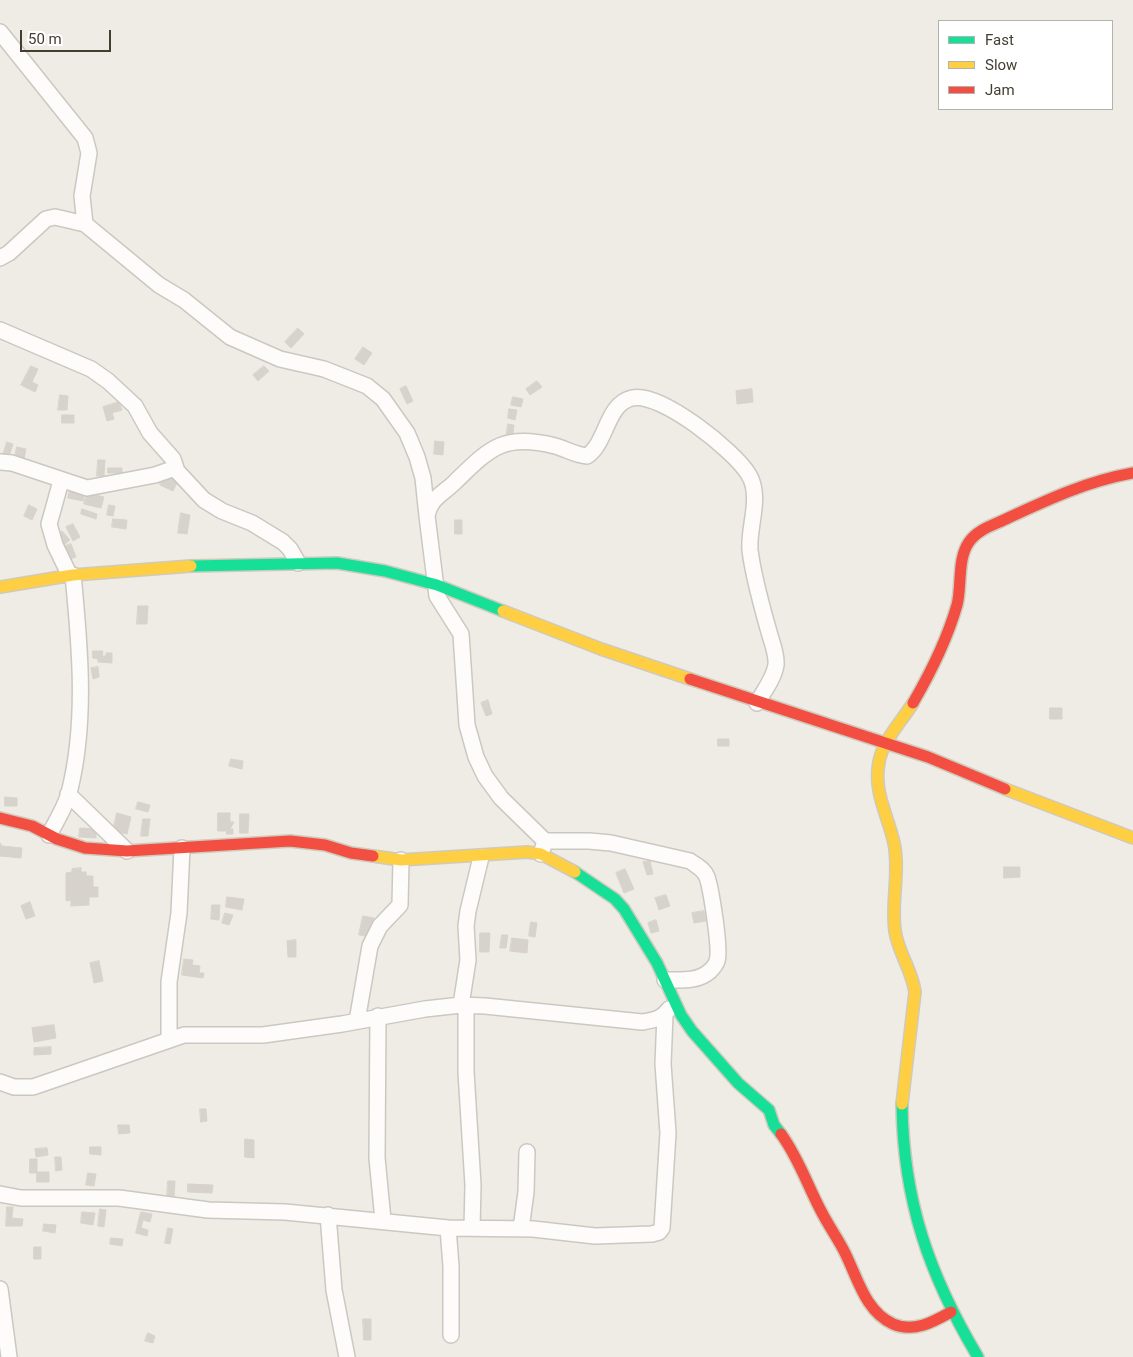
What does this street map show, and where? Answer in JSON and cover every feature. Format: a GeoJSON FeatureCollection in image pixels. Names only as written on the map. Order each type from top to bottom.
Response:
{"type":"FeatureCollection","features":[{"type":"Feature","properties":{"kind":"street"},"geometry":{"type":"LineString","coordinates":[[0,32],[85,138],[89,153],[82,196],[85,224]]}},
{"type":"Feature","properties":{"kind":"street"},"geometry":{"type":"LineString","coordinates":[[0,258],[9,253],[46,220],[55,217],[85,224],[160,285],[184,300],[230,337],[280,359],[324,368],[346,376],[366,386],[383,399],[407,433],[423,478],[440,604],[461,634],[467,725],[476,757],[485,776],[543,848],[615,900],[628,915],[665,980],[681,1015],[712,1055],[738,1083],[769,1110],[774,1125],[791,1148],[808,1186],[844,1251],[862,1294],[893,1324],[909,1328],[927,1325],[950,1312]]}},
{"type":"Feature","properties":{"kind":"street"},"geometry":{"type":"LineString","coordinates":[[0,330],[91,368],[135,406],[150,433],[173,459],[175,468],[204,500],[283,542],[290,549],[298,563]]}},
{"type":"Feature","properties":{"kind":"street"},"geometry":{"type":"LineString","coordinates":[[427,516],[428,507],[436,497],[450,487],[494,447],[518,441],[537,442],[587,456],[596,451],[609,421],[618,407],[630,398],[640,397],[676,413],[701,428],[728,451],[750,476],[754,490],[750,548],[754,572],[774,648],[776,666],[757,703]]}},
{"type":"Feature","properties":{"kind":"street"},"geometry":{"type":"LineString","coordinates":[[0,462],[12,463],[61,481],[87,488],[156,476],[175,468]]}},
{"type":"Feature","properties":{"kind":"street"},"geometry":{"type":"LineString","coordinates":[[978,1357],[950,1312],[913,1215],[902,1158],[902,1100],[914,1014],[915,990],[912,974],[896,936],[893,912],[896,854],[878,788],[878,764],[885,745],[905,716],[939,653],[961,587],[961,568],[965,547],[974,536],[986,528],[1063,491],[1108,477],[1133,473]]}},
{"type":"Feature","properties":{"kind":"street"},"geometry":{"type":"LineString","coordinates":[[49,835],[68,794],[76,750],[79,713],[77,618],[72,576],[55,545],[49,524],[61,481]]}},
{"type":"Feature","properties":{"kind":"street"},"geometry":{"type":"LineString","coordinates":[[0,587],[72,576],[190,566],[298,563],[337,564],[384,571],[437,585],[601,649],[757,703],[885,745],[928,757],[991,784],[1133,838]]}},
{"type":"Feature","properties":{"kind":"street"},"geometry":{"type":"LineString","coordinates":[[68,794],[127,851]]}},
{"type":"Feature","properties":{"kind":"street"},"geometry":{"type":"LineString","coordinates":[[0,818],[32,826],[49,835],[85,848],[127,851],[290,841],[325,845],[350,853],[401,860],[527,852],[589,841],[611,843],[690,861],[702,868],[707,876],[717,946],[717,961],[710,970],[701,976],[688,980],[665,980]]}},
{"type":"Feature","properties":{"kind":"street"},"geometry":{"type":"LineString","coordinates":[[169,1040],[169,982],[179,913],[182,848]]}},
{"type":"Feature","properties":{"kind":"street"},"geometry":{"type":"LineString","coordinates":[[472,1228],[473,1185],[464,1005],[468,960],[466,926],[482,856]]}},
{"type":"Feature","properties":{"kind":"street"},"geometry":{"type":"LineString","coordinates":[[357,1021],[370,946],[380,926],[400,905],[401,860]]}},
{"type":"Feature","properties":{"kind":"street"},"geometry":{"type":"LineString","coordinates":[[0,1194],[21,1198],[119,1198],[208,1210],[383,1220],[448,1228],[521,1229],[595,1236],[652,1234],[659,1232],[662,1228],[668,1133],[662,1064],[665,1015],[673,997]]}},
{"type":"Feature","properties":{"kind":"street"},"geometry":{"type":"LineString","coordinates":[[0,1082],[14,1087],[33,1087],[184,1035],[263,1035],[357,1021],[378,1016],[464,1005],[624,1022],[655,1020],[665,1015]]}},
{"type":"Feature","properties":{"kind":"street"},"geometry":{"type":"LineString","coordinates":[[378,1016],[377,1149],[383,1220]]}},
{"type":"Feature","properties":{"kind":"street"},"geometry":{"type":"LineString","coordinates":[[521,1229],[526,1192],[527,1152]]}},
{"type":"Feature","properties":{"kind":"street"},"geometry":{"type":"LineString","coordinates":[[328,1216],[334,1290],[347,1357]]}},
{"type":"Feature","properties":{"kind":"street"},"geometry":{"type":"LineString","coordinates":[[448,1228],[452,1266],[451,1335]]}},
{"type":"Feature","properties":{"kind":"street"},"geometry":{"type":"LineString","coordinates":[[0,1289],[9,1357]]}},
{"type":"Feature","properties":{"kind":"building"},"geometry":{"type":"Polygon","coordinates":[[[298,328],[304,334],[291,348],[285,342],[298,328]]]}},
{"type":"Feature","properties":{"kind":"building"},"geometry":{"type":"Polygon","coordinates":[[[363,347],[372,353],[364,365],[355,359],[363,347]]]}},
{"type":"Feature","properties":{"kind":"building"},"geometry":{"type":"Polygon","coordinates":[[[31,366],[38,369],[32,382],[38,385],[35,392],[21,385],[31,366]]]}},
{"type":"Feature","properties":{"kind":"building"},"geometry":{"type":"Polygon","coordinates":[[[264,366],[269,371],[258,381],[253,375],[264,366]]]}},
{"type":"Feature","properties":{"kind":"building"},"geometry":{"type":"Polygon","coordinates":[[[537,381],[542,387],[530,395],[526,389],[537,381]]]}},
{"type":"Feature","properties":{"kind":"building"},"geometry":{"type":"Polygon","coordinates":[[[406,386],[413,401],[407,404],[400,389],[406,386]]]}},
{"type":"Feature","properties":{"kind":"building"},"geometry":{"type":"Polygon","coordinates":[[[752,389],[753,402],[737,404],[736,391],[752,389]]]}},
{"type":"Feature","properties":{"kind":"building"},"geometry":{"type":"Polygon","coordinates":[[[60,395],[68,396],[67,410],[58,410],[60,395]]]}},
{"type":"Feature","properties":{"kind":"building"},"geometry":{"type":"Polygon","coordinates":[[[513,397],[523,399],[521,407],[511,405],[513,397]]]}},
{"type":"Feature","properties":{"kind":"building"},"geometry":{"type":"Polygon","coordinates":[[[119,402],[122,410],[112,413],[114,419],[107,421],[103,407],[119,402]]]}},
{"type":"Feature","properties":{"kind":"building"},"geometry":{"type":"Polygon","coordinates":[[[509,409],[517,410],[515,420],[508,418],[509,409]]]}},
{"type":"Feature","properties":{"kind":"building"},"geometry":{"type":"Polygon","coordinates":[[[62,415],[74,415],[74,423],[62,423],[62,415]]]}},
{"type":"Feature","properties":{"kind":"building"},"geometry":{"type":"Polygon","coordinates":[[[508,424],[514,425],[512,441],[506,440],[508,424]]]}},
{"type":"Feature","properties":{"kind":"building"},"geometry":{"type":"Polygon","coordinates":[[[435,441],[444,442],[443,455],[434,454],[435,441]]]}},
{"type":"Feature","properties":{"kind":"building"},"geometry":{"type":"Polygon","coordinates":[[[7,442],[13,444],[8,459],[2,458],[7,442]]]}},
{"type":"Feature","properties":{"kind":"building"},"geometry":{"type":"Polygon","coordinates":[[[17,447],[26,449],[24,459],[15,457],[17,447]]]}},
{"type":"Feature","properties":{"kind":"building"},"geometry":{"type":"Polygon","coordinates":[[[98,460],[105,460],[104,476],[97,476],[98,460]]]}},
{"type":"Feature","properties":{"kind":"building"},"geometry":{"type":"Polygon","coordinates":[[[108,468],[122,468],[122,473],[108,473],[108,468]]]}},
{"type":"Feature","properties":{"kind":"building"},"geometry":{"type":"Polygon","coordinates":[[[164,476],[171,479],[173,476],[179,479],[173,491],[160,485],[164,476]]]}},
{"type":"Feature","properties":{"kind":"building"},"geometry":{"type":"Polygon","coordinates":[[[70,490],[85,493],[83,501],[68,498],[70,490]]]}},
{"type":"Feature","properties":{"kind":"building"},"geometry":{"type":"Polygon","coordinates":[[[87,493],[104,497],[101,508],[84,504],[87,493]]]}},
{"type":"Feature","properties":{"kind":"building"},"geometry":{"type":"Polygon","coordinates":[[[29,505],[37,509],[32,520],[24,516],[29,505]]]}},
{"type":"Feature","properties":{"kind":"building"},"geometry":{"type":"Polygon","coordinates":[[[109,505],[115,506],[113,516],[107,515],[109,505]]]}},
{"type":"Feature","properties":{"kind":"building"},"geometry":{"type":"Polygon","coordinates":[[[82,509],[97,514],[96,519],[81,514],[82,509]]]}},
{"type":"Feature","properties":{"kind":"building"},"geometry":{"type":"Polygon","coordinates":[[[181,513],[190,515],[187,534],[178,533],[181,513]]]}},
{"type":"Feature","properties":{"kind":"building"},"geometry":{"type":"Polygon","coordinates":[[[113,519],[127,520],[126,529],[112,527],[113,519]]]}},
{"type":"Feature","properties":{"kind":"building"},"geometry":{"type":"Polygon","coordinates":[[[455,520],[462,520],[462,534],[455,534],[455,520]]]}},
{"type":"Feature","properties":{"kind":"building"},"geometry":{"type":"Polygon","coordinates":[[[73,524],[80,537],[73,541],[66,527],[73,524]]]}},
{"type":"Feature","properties":{"kind":"building"},"geometry":{"type":"Polygon","coordinates":[[[62,531],[70,540],[64,545],[56,536],[62,531]]]}},
{"type":"Feature","properties":{"kind":"building"},"geometry":{"type":"Polygon","coordinates":[[[71,544],[76,557],[70,559],[65,546],[71,544]]]}},
{"type":"Feature","properties":{"kind":"building"},"geometry":{"type":"Polygon","coordinates":[[[138,606],[148,606],[147,624],[137,624],[138,606]]]}},
{"type":"Feature","properties":{"kind":"building"},"geometry":{"type":"Polygon","coordinates":[[[93,651],[103,651],[102,656],[106,656],[106,653],[112,653],[112,663],[98,662],[98,659],[93,658],[93,651]]]}},
{"type":"Feature","properties":{"kind":"building"},"geometry":{"type":"Polygon","coordinates":[[[98,667],[99,677],[93,679],[91,668],[98,667]]]}},
{"type":"Feature","properties":{"kind":"building"},"geometry":{"type":"Polygon","coordinates":[[[488,700],[492,714],[486,716],[481,703],[488,700]]]}},
{"type":"Feature","properties":{"kind":"building"},"geometry":{"type":"Polygon","coordinates":[[[1050,708],[1062,708],[1062,719],[1050,719],[1050,708]]]}},
{"type":"Feature","properties":{"kind":"building"},"geometry":{"type":"Polygon","coordinates":[[[718,739],[729,739],[729,746],[718,746],[718,739]]]}},
{"type":"Feature","properties":{"kind":"building"},"geometry":{"type":"Polygon","coordinates":[[[231,759],[243,761],[242,769],[229,766],[231,759]]]}},
{"type":"Feature","properties":{"kind":"building"},"geometry":{"type":"Polygon","coordinates":[[[5,797],[17,798],[17,806],[5,806],[5,797]]]}},
{"type":"Feature","properties":{"kind":"building"},"geometry":{"type":"Polygon","coordinates":[[[138,802],[150,805],[148,812],[136,809],[138,802]]]}},
{"type":"Feature","properties":{"kind":"building"},"geometry":{"type":"Polygon","coordinates":[[[117,813],[131,817],[127,834],[113,831],[117,813]]]}},
{"type":"Feature","properties":{"kind":"building"},"geometry":{"type":"Polygon","coordinates":[[[218,813],[230,813],[230,822],[234,822],[230,829],[233,829],[233,834],[226,834],[227,831],[218,831],[218,813]]]}},
{"type":"Feature","properties":{"kind":"building"},"geometry":{"type":"Polygon","coordinates":[[[240,814],[249,814],[248,833],[240,833],[240,814]]]}},
{"type":"Feature","properties":{"kind":"building"},"geometry":{"type":"Polygon","coordinates":[[[143,819],[150,819],[148,836],[141,836],[143,819]]]}},
{"type":"Feature","properties":{"kind":"building"},"geometry":{"type":"Polygon","coordinates":[[[80,828],[96,829],[96,838],[79,837],[80,828]]]}},
{"type":"Feature","properties":{"kind":"building"},"geometry":{"type":"Polygon","coordinates":[[[0,843],[2,846],[22,848],[21,858],[0,856],[0,843]]]}},
{"type":"Feature","properties":{"kind":"building"},"geometry":{"type":"Polygon","coordinates":[[[650,861],[653,874],[647,875],[643,862],[650,861]]]}},
{"type":"Feature","properties":{"kind":"building"},"geometry":{"type":"Polygon","coordinates":[[[1004,867],[1020,867],[1020,877],[1004,878],[1004,867]]]}},
{"type":"Feature","properties":{"kind":"building"},"geometry":{"type":"Polygon","coordinates":[[[81,868],[81,872],[86,872],[86,876],[93,876],[93,887],[98,887],[98,897],[89,897],[89,905],[71,906],[71,900],[66,901],[66,873],[72,872],[72,869],[81,868]]]}},
{"type":"Feature","properties":{"kind":"building"},"geometry":{"type":"Polygon","coordinates":[[[625,869],[634,889],[624,893],[616,873],[625,869]]]}},
{"type":"Feature","properties":{"kind":"building"},"geometry":{"type":"Polygon","coordinates":[[[666,895],[670,906],[659,910],[655,898],[666,895]]]}},
{"type":"Feature","properties":{"kind":"building"},"geometry":{"type":"Polygon","coordinates":[[[227,897],[244,899],[242,910],[226,907],[227,897]]]}},
{"type":"Feature","properties":{"kind":"building"},"geometry":{"type":"Polygon","coordinates":[[[30,902],[35,916],[26,919],[21,906],[30,902]]]}},
{"type":"Feature","properties":{"kind":"building"},"geometry":{"type":"Polygon","coordinates":[[[212,905],[220,905],[219,920],[211,919],[212,905]]]}},
{"type":"Feature","properties":{"kind":"building"},"geometry":{"type":"Polygon","coordinates":[[[704,911],[706,921],[694,923],[692,913],[704,911]]]}},
{"type":"Feature","properties":{"kind":"building"},"geometry":{"type":"Polygon","coordinates":[[[225,913],[233,915],[229,925],[222,923],[225,913]]]}},
{"type":"Feature","properties":{"kind":"building"},"geometry":{"type":"Polygon","coordinates":[[[363,916],[374,918],[371,937],[359,935],[363,916]]]}},
{"type":"Feature","properties":{"kind":"building"},"geometry":{"type":"Polygon","coordinates":[[[656,920],[659,931],[651,933],[648,923],[656,920]]]}},
{"type":"Feature","properties":{"kind":"building"},"geometry":{"type":"Polygon","coordinates":[[[531,922],[537,923],[535,937],[529,936],[531,922]]]}},
{"type":"Feature","properties":{"kind":"building"},"geometry":{"type":"Polygon","coordinates":[[[480,933],[490,933],[489,952],[480,952],[480,933]]]}},
{"type":"Feature","properties":{"kind":"building"},"geometry":{"type":"Polygon","coordinates":[[[502,935],[508,935],[506,948],[500,948],[502,935]]]}},
{"type":"Feature","properties":{"kind":"building"},"geometry":{"type":"Polygon","coordinates":[[[512,938],[528,940],[527,953],[510,951],[512,938]]]}},
{"type":"Feature","properties":{"kind":"building"},"geometry":{"type":"Polygon","coordinates":[[[296,940],[296,957],[288,957],[287,941],[296,940]]]}},
{"type":"Feature","properties":{"kind":"building"},"geometry":{"type":"Polygon","coordinates":[[[184,959],[193,960],[192,965],[200,966],[199,973],[204,973],[203,978],[182,975],[184,959]]]}},
{"type":"Feature","properties":{"kind":"building"},"geometry":{"type":"Polygon","coordinates":[[[99,961],[103,981],[94,983],[90,963],[99,961]]]}},
{"type":"Feature","properties":{"kind":"building"},"geometry":{"type":"Polygon","coordinates":[[[54,1025],[56,1038],[34,1042],[32,1028],[54,1025]]]}},
{"type":"Feature","properties":{"kind":"building"},"geometry":{"type":"Polygon","coordinates":[[[51,1047],[51,1054],[34,1055],[34,1048],[51,1047]]]}},
{"type":"Feature","properties":{"kind":"building"},"geometry":{"type":"Polygon","coordinates":[[[200,1109],[206,1109],[207,1121],[201,1122],[200,1109]]]}},
{"type":"Feature","properties":{"kind":"building"},"geometry":{"type":"Polygon","coordinates":[[[118,1125],[129,1125],[130,1133],[119,1134],[118,1125]]]}},
{"type":"Feature","properties":{"kind":"building"},"geometry":{"type":"Polygon","coordinates":[[[245,1139],[254,1140],[254,1158],[245,1157],[245,1139]]]}},
{"type":"Feature","properties":{"kind":"building"},"geometry":{"type":"Polygon","coordinates":[[[90,1147],[101,1147],[101,1155],[90,1154],[90,1147]]]}},
{"type":"Feature","properties":{"kind":"building"},"geometry":{"type":"Polygon","coordinates":[[[47,1148],[48,1155],[36,1157],[35,1149],[47,1148]]]}},
{"type":"Feature","properties":{"kind":"building"},"geometry":{"type":"Polygon","coordinates":[[[55,1157],[61,1157],[62,1170],[56,1171],[55,1157]]]}},
{"type":"Feature","properties":{"kind":"building"},"geometry":{"type":"Polygon","coordinates":[[[30,1159],[37,1159],[37,1173],[30,1173],[30,1159]]]}},
{"type":"Feature","properties":{"kind":"building"},"geometry":{"type":"Polygon","coordinates":[[[37,1172],[49,1172],[49,1182],[37,1182],[37,1172]]]}},
{"type":"Feature","properties":{"kind":"building"},"geometry":{"type":"Polygon","coordinates":[[[88,1173],[96,1174],[94,1186],[86,1185],[88,1173]]]}},
{"type":"Feature","properties":{"kind":"building"},"geometry":{"type":"Polygon","coordinates":[[[168,1181],[175,1181],[174,1200],[167,1199],[168,1181]]]}},
{"type":"Feature","properties":{"kind":"building"},"geometry":{"type":"Polygon","coordinates":[[[188,1184],[213,1185],[212,1193],[188,1192],[188,1184]]]}},
{"type":"Feature","properties":{"kind":"building"},"geometry":{"type":"Polygon","coordinates":[[[7,1207],[13,1207],[12,1218],[23,1219],[22,1226],[6,1226],[7,1207]]]}},
{"type":"Feature","properties":{"kind":"building"},"geometry":{"type":"Polygon","coordinates":[[[100,1209],[106,1210],[104,1227],[98,1226],[100,1209]]]}},
{"type":"Feature","properties":{"kind":"building"},"geometry":{"type":"Polygon","coordinates":[[[82,1212],[95,1213],[93,1225],[81,1223],[82,1212]]]}},
{"type":"Feature","properties":{"kind":"building"},"geometry":{"type":"Polygon","coordinates":[[[141,1212],[152,1214],[150,1222],[143,1220],[141,1228],[148,1230],[147,1236],[136,1233],[141,1212]]]}},
{"type":"Feature","properties":{"kind":"building"},"geometry":{"type":"Polygon","coordinates":[[[44,1224],[56,1225],[55,1233],[43,1231],[44,1224]]]}},
{"type":"Feature","properties":{"kind":"building"},"geometry":{"type":"Polygon","coordinates":[[[168,1228],[173,1229],[170,1244],[165,1243],[168,1228]]]}},
{"type":"Feature","properties":{"kind":"building"},"geometry":{"type":"Polygon","coordinates":[[[111,1238],[123,1239],[122,1246],[110,1244],[111,1238]]]}},
{"type":"Feature","properties":{"kind":"building"},"geometry":{"type":"Polygon","coordinates":[[[34,1247],[41,1247],[41,1259],[34,1259],[34,1247]]]}},
{"type":"Feature","properties":{"kind":"building"},"geometry":{"type":"Polygon","coordinates":[[[363,1319],[371,1319],[371,1340],[364,1340],[363,1319]]]}},
{"type":"Feature","properties":{"kind":"building"},"geometry":{"type":"Polygon","coordinates":[[[148,1333],[155,1336],[153,1343],[145,1341],[148,1333]]]}},
{"type":"Feature","properties":{"kind":"traffic: fast"},"geometry":{"type":"LineString","coordinates":[[191,566],[337,563],[385,571],[437,585],[503,611]]}},
{"type":"Feature","properties":{"kind":"traffic: fast"},"geometry":{"type":"LineString","coordinates":[[575,872],[615,899],[624,909],[657,963],[681,1015],[692,1031],[738,1083],[769,1110],[774,1125],[781,1134]]}},
{"type":"Feature","properties":{"kind":"traffic: fast"},"geometry":{"type":"LineString","coordinates":[[902,1104],[907,1172],[922,1236],[946,1296],[978,1357]]}},
{"type":"Feature","properties":{"kind":"traffic: slow"},"geometry":{"type":"LineString","coordinates":[[0,587],[73,575],[191,566]]}},
{"type":"Feature","properties":{"kind":"traffic: slow"},"geometry":{"type":"LineString","coordinates":[[503,611],[601,649],[690,679]]}},
{"type":"Feature","properties":{"kind":"traffic: slow"},"geometry":{"type":"LineString","coordinates":[[902,1104],[915,992],[895,931],[896,854],[882,803],[878,773],[884,746],[913,703]]}},
{"type":"Feature","properties":{"kind":"traffic: slow"},"geometry":{"type":"LineString","coordinates":[[1005,789],[1133,838]]}},
{"type":"Feature","properties":{"kind":"traffic: slow"},"geometry":{"type":"LineString","coordinates":[[373,856],[401,860],[527,852],[541,854],[575,872]]}},
{"type":"Feature","properties":{"kind":"traffic: jam"},"geometry":{"type":"LineString","coordinates":[[913,703],[932,668],[948,631],[957,605],[961,564],[969,542],[987,528],[1054,498],[1084,486],[1133,473]]}},
{"type":"Feature","properties":{"kind":"traffic: jam"},"geometry":{"type":"LineString","coordinates":[[690,679],[928,757],[1005,789]]}},
{"type":"Feature","properties":{"kind":"traffic: jam"},"geometry":{"type":"LineString","coordinates":[[0,818],[32,826],[57,839],[85,848],[127,851],[290,841],[325,845],[351,853],[373,856]]}},
{"type":"Feature","properties":{"kind":"traffic: jam"},"geometry":{"type":"LineString","coordinates":[[781,1134],[843,1249],[862,1291],[875,1310],[893,1324],[908,1327],[930,1323],[951,1312]]}}]}
